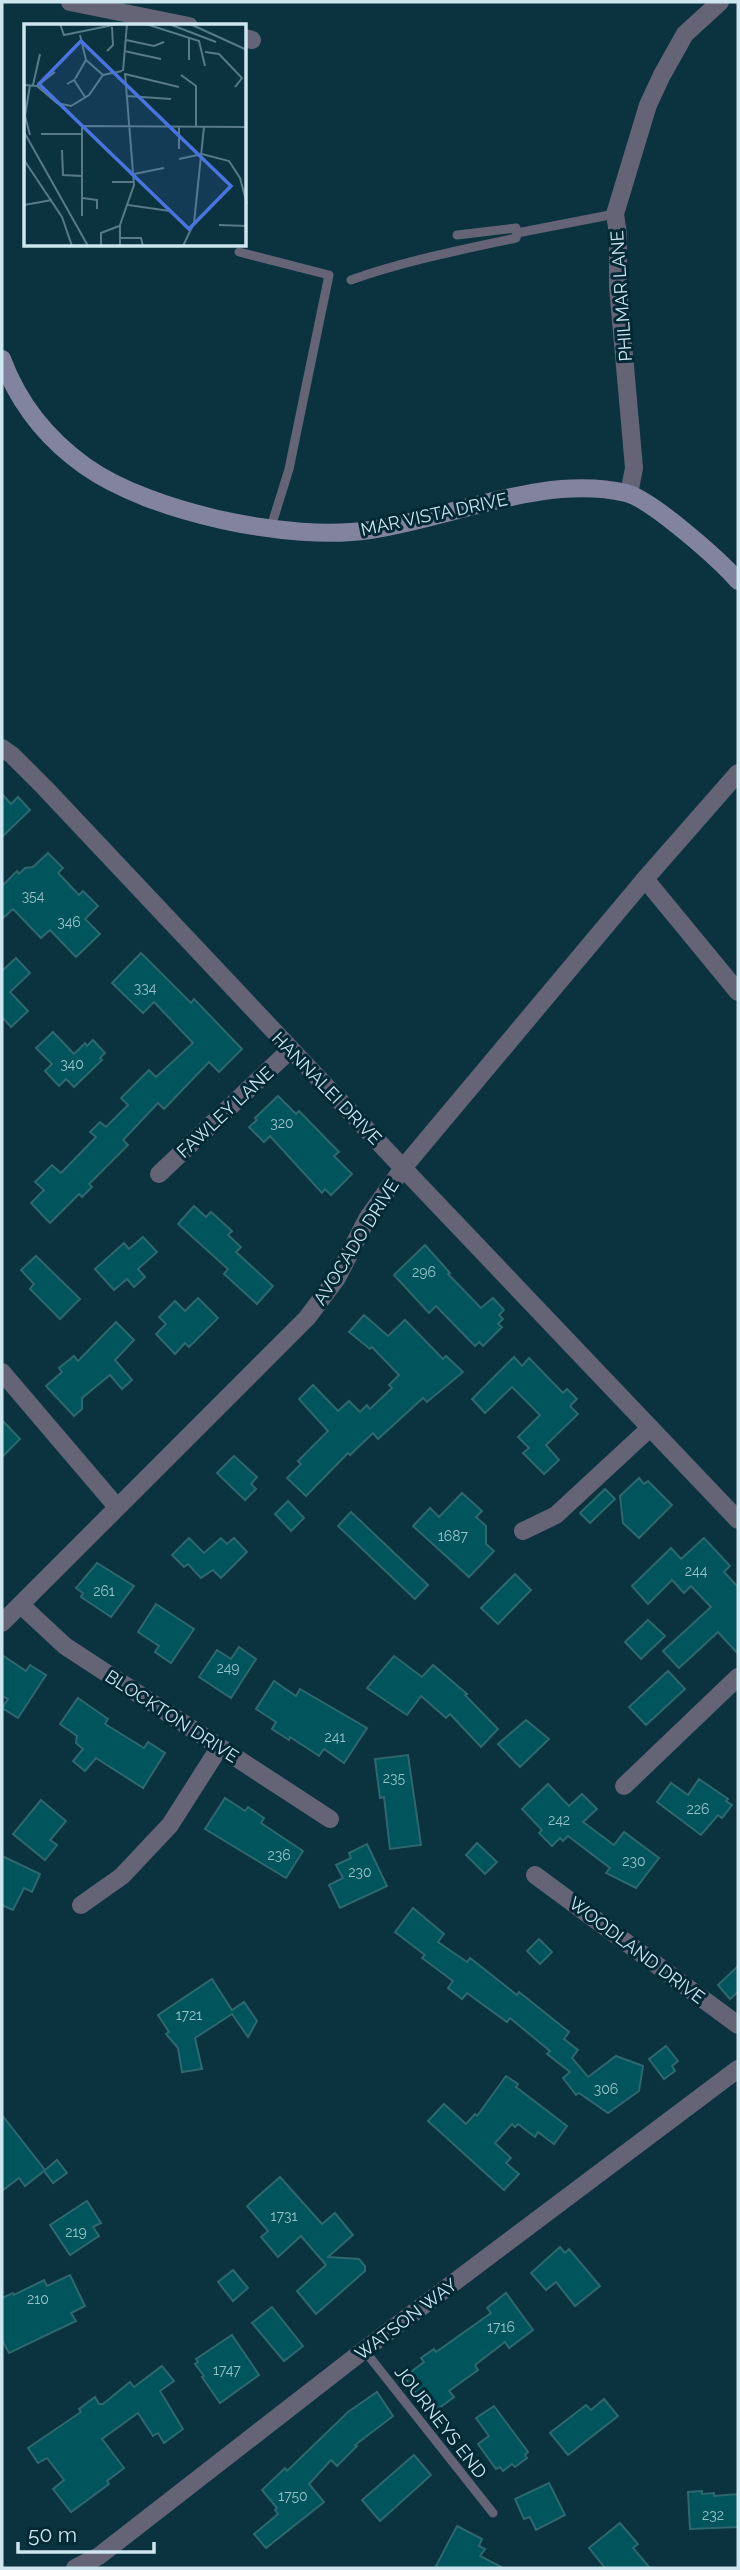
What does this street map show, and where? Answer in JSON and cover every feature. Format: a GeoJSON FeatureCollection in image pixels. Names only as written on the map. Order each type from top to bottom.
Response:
{"type":"FeatureCollection","features":[{"type":"Feature","properties":{"kind":"main road","name":"MAR VISTA DRIVE"},"geometry":{"type":"LineString","coordinates":[[2,359],[8,375],[32,416],[64,449],[86,467],[134,493],[177,507],[212,517],[271,527],[315,533],[353,532],[535,494],[569,489],[602,489],[629,494],[648,503],[737,579]]}},
{"type":"Feature","properties":{"kind":"street"},"geometry":{"type":"LineString","coordinates":[[70,2],[179,24]]}},
{"type":"Feature","properties":{"kind":"street","name":"PHILMAR LANE"},"geometry":{"type":"LineString","coordinates":[[629,494],[634,468],[620,314],[615,214],[648,105],[662,75],[685,34],[720,2]]}},
{"type":"Feature","properties":{"kind":"street","name":"HANNALEI DRIVE"},"geometry":{"type":"LineString","coordinates":[[2,748],[44,787],[738,1521]]}},
{"type":"Feature","properties":{"kind":"street","name":"AVOCADO DRIVE"},"geometry":{"type":"LineString","coordinates":[[2,1623],[307,1318],[337,1278],[367,1219],[403,1168],[645,879],[738,773]]}},
{"type":"Feature","properties":{"kind":"street"},"geometry":{"type":"LineString","coordinates":[[645,879],[738,992]]}},
{"type":"Feature","properties":{"kind":"street","name":"FAWLEY LANE"},"geometry":{"type":"LineString","coordinates":[[159,1174],[290,1050]]}},
{"type":"Feature","properties":{"kind":"street"},"geometry":{"type":"LineString","coordinates":[[2,1372],[117,1507]]}},
{"type":"Feature","properties":{"kind":"street"},"geometry":{"type":"LineString","coordinates":[[523,1531],[556,1515],[650,1428]]}},
{"type":"Feature","properties":{"kind":"street","name":"BLOCKTON DRIVE"},"geometry":{"type":"LineString","coordinates":[[21,1605],[65,1646],[330,1819]]}},
{"type":"Feature","properties":{"kind":"street"},"geometry":{"type":"LineString","coordinates":[[624,1786],[738,1677]]}},
{"type":"Feature","properties":{"kind":"street"},"geometry":{"type":"LineString","coordinates":[[81,1905],[122,1876],[170,1825],[219,1748]]}},
{"type":"Feature","properties":{"kind":"street","name":"WOODLAND DRIVE"},"geometry":{"type":"LineString","coordinates":[[535,1875],[738,2025]]}},
{"type":"Feature","properties":{"kind":"street","name":"WATSON WAY"},"geometry":{"type":"LineString","coordinates":[[75,2568],[99,2556],[364,2350],[738,2069]]}},
{"type":"Feature","properties":{"kind":"lane"},"geometry":{"type":"LineString","coordinates":[[517,233],[615,214]]}},
{"type":"Feature","properties":{"kind":"lane"},"geometry":{"type":"LineString","coordinates":[[351,281],[378,270],[516,238],[517,233],[516,228],[457,235]]}},
{"type":"Feature","properties":{"kind":"lane"},"geometry":{"type":"LineString","coordinates":[[239,252],[329,275],[289,469],[271,527]]}},
{"type":"Feature","properties":{"kind":"lane","name":"JOURNEYS END"},"geometry":{"type":"LineString","coordinates":[[364,2350],[493,2513]]}},
{"type":"Feature","properties":{"kind":"building"},"geometry":{"type":"Polygon","coordinates":[[[2,794],[11,804],[18,797],[30,810],[2,837],[2,794]]]}},
{"type":"Feature","properties":{"kind":"building"},"geometry":{"type":"Polygon","coordinates":[[[48,853],[63,868],[58,873],[79,895],[83,891],[98,906],[85,919],[100,934],[76,957],[50,930],[41,938],[13,909],[2,919],[2,886],[17,871],[19,874],[25,868],[33,867],[48,853]]]}},
{"type":"Feature","properties":{"kind":"building"},"geometry":{"type":"Polygon","coordinates":[[[141,953],[191,1003],[194,999],[242,1049],[219,1072],[209,1062],[164,1109],[158,1103],[123,1140],[128,1145],[89,1184],[92,1187],[82,1197],[79,1194],[50,1223],[31,1203],[44,1190],[35,1182],[52,1165],[61,1173],[96,1137],[90,1132],[100,1122],[106,1127],[128,1105],[121,1098],[149,1070],[156,1077],[193,1043],[154,1002],[143,1013],[112,983],[141,953]]]}},
{"type":"Feature","properties":{"kind":"building"},"geometry":{"type":"Polygon","coordinates":[[[16,958],[30,973],[10,992],[28,1011],[11,1027],[2,1017],[2,971],[16,958]]]}},
{"type":"Feature","properties":{"kind":"building"},"geometry":{"type":"Polygon","coordinates":[[[53,1032],[74,1054],[85,1043],[87,1046],[93,1040],[105,1053],[100,1058],[102,1060],[74,1087],[66,1079],[59,1086],[45,1071],[52,1064],[36,1048],[53,1032]]]}},
{"type":"Feature","properties":{"kind":"building"},"geometry":{"type":"Polygon","coordinates":[[[278,1096],[296,1114],[299,1111],[339,1152],[334,1156],[352,1174],[331,1195],[325,1189],[322,1193],[270,1136],[264,1142],[249,1127],[278,1096]]]}},
{"type":"Feature","properties":{"kind":"building"},"geometry":{"type":"Polygon","coordinates":[[[194,1206],[206,1217],[211,1212],[232,1231],[228,1235],[241,1247],[236,1252],[273,1286],[257,1304],[224,1274],[228,1269],[178,1224],[194,1206]]]}},
{"type":"Feature","properties":{"kind":"building"},"geometry":{"type":"Polygon","coordinates":[[[143,1237],[157,1252],[138,1269],[145,1277],[134,1287],[127,1279],[114,1290],[95,1269],[124,1243],[129,1249],[143,1237]]]}},
{"type":"Feature","properties":{"kind":"building"},"geometry":{"type":"Polygon","coordinates":[[[425,1245],[481,1308],[493,1298],[504,1310],[499,1315],[503,1319],[498,1324],[502,1327],[483,1346],[479,1342],[475,1346],[436,1306],[429,1313],[394,1275],[425,1245]]]}},
{"type":"Feature","properties":{"kind":"building"},"geometry":{"type":"Polygon","coordinates":[[[36,1256],[80,1299],[60,1319],[30,1289],[34,1284],[21,1270],[36,1256]]]}},
{"type":"Feature","properties":{"kind":"building"},"geometry":{"type":"Polygon","coordinates":[[[198,1298],[218,1318],[189,1347],[185,1343],[175,1354],[156,1334],[166,1324],[159,1317],[175,1301],[185,1311],[198,1298]]]}},
{"type":"Feature","properties":{"kind":"building"},"geometry":{"type":"Polygon","coordinates":[[[364,1315],[388,1336],[405,1320],[443,1359],[446,1356],[463,1372],[427,1402],[423,1398],[378,1439],[373,1433],[350,1455],[348,1453],[306,1496],[287,1478],[301,1464],[298,1461],[328,1431],[299,1399],[313,1385],[338,1411],[349,1401],[360,1412],[367,1405],[370,1409],[392,1388],[389,1385],[399,1375],[372,1347],[370,1349],[349,1332],[364,1315]]]}},
{"type":"Feature","properties":{"kind":"building"},"geometry":{"type":"Polygon","coordinates":[[[116,1322],[134,1340],[115,1360],[132,1380],[122,1389],[110,1375],[82,1398],[82,1409],[74,1416],[46,1386],[62,1372],[59,1368],[74,1356],[78,1361],[116,1322]]]}},
{"type":"Feature","properties":{"kind":"building"},"geometry":{"type":"Polygon","coordinates":[[[514,1357],[522,1366],[529,1358],[563,1393],[567,1389],[577,1399],[570,1406],[578,1414],[546,1445],[559,1460],[544,1474],[523,1453],[529,1448],[518,1437],[540,1415],[512,1387],[485,1413],[472,1399],[514,1357]]]}},
{"type":"Feature","properties":{"kind":"building"},"geometry":{"type":"Polygon","coordinates":[[[2,1420],[20,1439],[2,1457],[2,1420]]]}},
{"type":"Feature","properties":{"kind":"building"},"geometry":{"type":"Polygon","coordinates":[[[234,1456],[257,1477],[251,1484],[256,1489],[245,1500],[217,1473],[234,1456]]]}},
{"type":"Feature","properties":{"kind":"building"},"geometry":{"type":"Polygon","coordinates":[[[639,1478],[644,1484],[648,1481],[672,1505],[639,1538],[623,1523],[620,1496],[639,1478]]]}},
{"type":"Feature","properties":{"kind":"building"},"geometry":{"type":"Polygon","coordinates":[[[605,1489],[615,1499],[590,1523],[580,1513],[605,1489]]]}},
{"type":"Feature","properties":{"kind":"building"},"geometry":{"type":"Polygon","coordinates":[[[462,1493],[482,1511],[476,1517],[486,1526],[486,1544],[494,1551],[469,1577],[413,1526],[430,1508],[439,1517],[462,1493]]]}},
{"type":"Feature","properties":{"kind":"building"},"geometry":{"type":"Polygon","coordinates":[[[288,1501],[304,1518],[291,1531],[275,1514],[288,1501]]]}},
{"type":"Feature","properties":{"kind":"building"},"geometry":{"type":"Polygon","coordinates":[[[351,1512],[428,1585],[415,1599],[338,1526],[351,1512]]]}},
{"type":"Feature","properties":{"kind":"building"},"geometry":{"type":"Polygon","coordinates":[[[189,1538],[204,1553],[221,1538],[227,1544],[234,1538],[247,1552],[221,1578],[213,1570],[201,1578],[188,1564],[184,1567],[172,1555],[189,1538]]]}},
{"type":"Feature","properties":{"kind":"building"},"geometry":{"type":"Polygon","coordinates":[[[704,1538],[730,1566],[724,1572],[738,1587],[738,1654],[718,1632],[679,1668],[663,1651],[711,1607],[691,1586],[684,1593],[672,1580],[648,1604],[632,1586],[671,1548],[681,1559],[704,1538]]]}},
{"type":"Feature","properties":{"kind":"building"},"geometry":{"type":"Polygon","coordinates":[[[97,1563],[134,1586],[111,1617],[81,1597],[83,1593],[76,1588],[97,1563]]]}},
{"type":"Feature","properties":{"kind":"building"},"geometry":{"type":"Polygon","coordinates":[[[515,1574],[531,1590],[498,1624],[481,1608],[515,1574]]]}},
{"type":"Feature","properties":{"kind":"building"},"geometry":{"type":"Polygon","coordinates":[[[156,1604],[194,1629],[171,1663],[155,1652],[159,1646],[138,1632],[156,1604]]]}},
{"type":"Feature","properties":{"kind":"building"},"geometry":{"type":"Polygon","coordinates":[[[648,1620],[665,1636],[641,1659],[625,1642],[648,1620]]]}},
{"type":"Feature","properties":{"kind":"building"},"geometry":{"type":"Polygon","coordinates":[[[239,1647],[256,1659],[231,1698],[199,1677],[217,1650],[231,1659],[239,1647]]]}},
{"type":"Feature","properties":{"kind":"building"},"geometry":{"type":"Polygon","coordinates":[[[2,1655],[26,1671],[30,1665],[46,1675],[18,1718],[2,1708],[8,1699],[2,1696],[2,1655]]]}},
{"type":"Feature","properties":{"kind":"building"},"geometry":{"type":"Polygon","coordinates":[[[394,1656],[422,1677],[433,1665],[467,1694],[465,1695],[498,1729],[481,1747],[450,1714],[446,1718],[421,1696],[407,1715],[367,1688],[394,1656]]]}},
{"type":"Feature","properties":{"kind":"building"},"geometry":{"type":"Polygon","coordinates":[[[668,1671],[685,1689],[646,1725],[629,1707],[668,1671]]]}},
{"type":"Feature","properties":{"kind":"building"},"geometry":{"type":"Polygon","coordinates":[[[274,1681],[296,1696],[300,1689],[367,1728],[344,1763],[324,1749],[319,1756],[272,1729],[276,1722],[256,1709],[274,1681]]]}},
{"type":"Feature","properties":{"kind":"building"},"geometry":{"type":"Polygon","coordinates":[[[78,1698],[108,1719],[105,1724],[144,1748],[148,1742],[165,1753],[143,1788],[96,1758],[85,1771],[73,1761],[83,1749],[76,1743],[77,1736],[60,1724],[78,1698]]]}},
{"type":"Feature","properties":{"kind":"building"},"geometry":{"type":"Polygon","coordinates":[[[526,1720],[549,1739],[520,1767],[498,1744],[526,1720]]]}},
{"type":"Feature","properties":{"kind":"building"},"geometry":{"type":"Polygon","coordinates":[[[408,1755],[421,1845],[390,1849],[384,1797],[380,1798],[375,1759],[408,1755]]]}},
{"type":"Feature","properties":{"kind":"building"},"geometry":{"type":"Polygon","coordinates":[[[699,1779],[728,1799],[726,1801],[732,1805],[722,1818],[718,1815],[701,1835],[657,1802],[671,1783],[688,1795],[699,1779]]]}},
{"type":"Feature","properties":{"kind":"building"},"geometry":{"type":"Polygon","coordinates":[[[548,1784],[569,1806],[582,1794],[597,1809],[583,1822],[614,1845],[624,1832],[659,1858],[636,1888],[606,1873],[610,1868],[568,1836],[563,1841],[560,1838],[552,1846],[539,1833],[542,1830],[522,1809],[548,1784]]]}},
{"type":"Feature","properties":{"kind":"building"},"geometry":{"type":"Polygon","coordinates":[[[225,1798],[245,1811],[248,1807],[264,1818],[261,1823],[303,1851],[286,1878],[205,1829],[225,1798]]]}},
{"type":"Feature","properties":{"kind":"building"},"geometry":{"type":"Polygon","coordinates":[[[41,1800],[66,1821],[50,1840],[57,1845],[45,1860],[13,1834],[41,1800]]]}},
{"type":"Feature","properties":{"kind":"building"},"geometry":{"type":"Polygon","coordinates":[[[477,1843],[497,1862],[485,1874],[466,1855],[477,1843]]]}},
{"type":"Feature","properties":{"kind":"building"},"geometry":{"type":"Polygon","coordinates":[[[367,1844],[387,1886],[340,1908],[329,1885],[343,1878],[336,1865],[351,1858],[349,1853],[367,1844]]]}},
{"type":"Feature","properties":{"kind":"building"},"geometry":{"type":"Polygon","coordinates":[[[2,1856],[40,1874],[32,1892],[24,1888],[13,1910],[2,1905],[2,1856]]]}},
{"type":"Feature","properties":{"kind":"building"},"geometry":{"type":"Polygon","coordinates":[[[413,1908],[444,1934],[438,1942],[467,1962],[470,1958],[517,1995],[519,1992],[569,2032],[564,2039],[578,2050],[572,2058],[588,2077],[616,2056],[643,2066],[639,2091],[608,2113],[579,2093],[576,2095],[563,2078],[570,2072],[547,2054],[550,2051],[510,2018],[507,2022],[467,1993],[462,1999],[448,1988],[453,1981],[422,1958],[425,1955],[395,1932],[413,1908]]]}},
{"type":"Feature","properties":{"kind":"building"},"geometry":{"type":"Polygon","coordinates":[[[539,1939],[552,1952],[540,1964],[527,1951],[539,1939]]]}},
{"type":"Feature","properties":{"kind":"building"},"geometry":{"type":"Polygon","coordinates":[[[738,1966],[738,1992],[730,1999],[718,1985],[738,1966]]]}},
{"type":"Feature","properties":{"kind":"building"},"geometry":{"type":"Polygon","coordinates":[[[212,1979],[232,2010],[244,2002],[257,2021],[248,2037],[232,2014],[195,2038],[202,2069],[182,2072],[178,2048],[166,2034],[169,2032],[158,2015],[212,1979]]]}},
{"type":"Feature","properties":{"kind":"building"},"geometry":{"type":"Polygon","coordinates":[[[666,2046],[678,2061],[672,2066],[675,2071],[664,2079],[649,2059],[666,2046]]]}},
{"type":"Feature","properties":{"kind":"building"},"geometry":{"type":"Polygon","coordinates":[[[506,2076],[518,2084],[516,2087],[567,2126],[554,2144],[538,2132],[535,2137],[518,2124],[515,2127],[512,2124],[495,2143],[511,2158],[506,2163],[519,2174],[504,2190],[428,2121],[444,2104],[466,2124],[475,2114],[477,2116],[506,2076]]]}},
{"type":"Feature","properties":{"kind":"building"},"geometry":{"type":"Polygon","coordinates":[[[2,2115],[45,2170],[57,2160],[67,2173],[53,2183],[44,2171],[25,2186],[19,2178],[2,2191],[2,2115]]]}},
{"type":"Feature","properties":{"kind":"building"},"geometry":{"type":"Polygon","coordinates":[[[280,2177],[322,2224],[335,2213],[353,2235],[328,2257],[359,2259],[365,2266],[365,2271],[316,2314],[297,2291],[326,2265],[301,2236],[278,2257],[261,2237],[268,2231],[247,2206],[280,2177]]]}},
{"type":"Feature","properties":{"kind":"building"},"geometry":{"type":"Polygon","coordinates":[[[87,2201],[101,2223],[93,2227],[99,2236],[70,2255],[50,2225],[87,2201]]]}},
{"type":"Feature","properties":{"kind":"building"},"geometry":{"type":"Polygon","coordinates":[[[560,2247],[565,2253],[569,2249],[600,2286],[575,2306],[556,2282],[546,2290],[531,2273],[560,2247]]]}},
{"type":"Feature","properties":{"kind":"building"},"geometry":{"type":"Polygon","coordinates":[[[233,2270],[248,2288],[233,2301],[218,2282],[233,2270]]]}},
{"type":"Feature","properties":{"kind":"building"},"geometry":{"type":"Polygon","coordinates":[[[70,2275],[85,2306],[71,2313],[76,2321],[9,2353],[2,2340],[2,2298],[44,2280],[47,2286],[70,2275]]]}},
{"type":"Feature","properties":{"kind":"building"},"geometry":{"type":"Polygon","coordinates":[[[506,2293],[533,2330],[509,2348],[505,2342],[475,2365],[478,2370],[449,2391],[454,2397],[431,2414],[404,2377],[424,2362],[421,2358],[434,2349],[436,2352],[491,2313],[487,2308],[506,2293]]]}},
{"type":"Feature","properties":{"kind":"building"},"geometry":{"type":"Polygon","coordinates":[[[272,2307],[303,2346],[284,2361],[252,2323],[272,2307]]]}},
{"type":"Feature","properties":{"kind":"building"},"geometry":{"type":"Polygon","coordinates":[[[232,2335],[259,2375],[220,2403],[195,2364],[198,2362],[196,2359],[232,2335]]]}},
{"type":"Feature","properties":{"kind":"building"},"geometry":{"type":"Polygon","coordinates":[[[162,2366],[174,2381],[160,2391],[183,2429],[164,2443],[158,2433],[153,2436],[138,2413],[102,2439],[124,2468],[107,2481],[109,2484],[71,2512],[53,2489],[64,2480],[47,2458],[38,2463],[28,2448],[81,2412],[79,2409],[95,2397],[99,2404],[103,2404],[130,2382],[134,2387],[162,2366]]]}},
{"type":"Feature","properties":{"kind":"building"},"geometry":{"type":"Polygon","coordinates":[[[377,2392],[393,2416],[355,2445],[357,2446],[337,2466],[331,2460],[309,2484],[324,2502],[266,2548],[254,2534],[278,2514],[275,2510],[277,2508],[262,2490],[285,2468],[287,2471],[348,2412],[377,2392]]]}},
{"type":"Feature","properties":{"kind":"building"},"geometry":{"type":"Polygon","coordinates":[[[604,2399],[618,2416],[568,2455],[550,2433],[586,2405],[591,2410],[604,2399]]]}},
{"type":"Feature","properties":{"kind":"building"},"geometry":{"type":"Polygon","coordinates":[[[494,2406],[528,2452],[525,2455],[527,2458],[515,2467],[512,2464],[503,2471],[500,2467],[496,2469],[478,2444],[489,2436],[476,2418],[494,2406]]]}},
{"type":"Feature","properties":{"kind":"building"},"geometry":{"type":"Polygon","coordinates":[[[414,2455],[431,2475],[380,2521],[362,2500],[414,2455]]]}},
{"type":"Feature","properties":{"kind":"building"},"geometry":{"type":"Polygon","coordinates":[[[549,2483],[565,2515],[536,2530],[530,2517],[524,2519],[515,2499],[549,2483]]]}},
{"type":"Feature","properties":{"kind":"building"},"geometry":{"type":"Polygon","coordinates":[[[702,2491],[702,2494],[714,2493],[714,2496],[738,2494],[738,2527],[690,2529],[688,2492],[702,2491]]]}},
{"type":"Feature","properties":{"kind":"building"},"geometry":{"type":"Polygon","coordinates":[[[620,2523],[638,2544],[633,2548],[650,2568],[605,2568],[589,2548],[620,2523]]]}},
{"type":"Feature","properties":{"kind":"building"},"geometry":{"type":"Polygon","coordinates":[[[457,2526],[482,2539],[479,2546],[485,2549],[480,2556],[503,2568],[435,2568],[457,2526]]]}}]}
